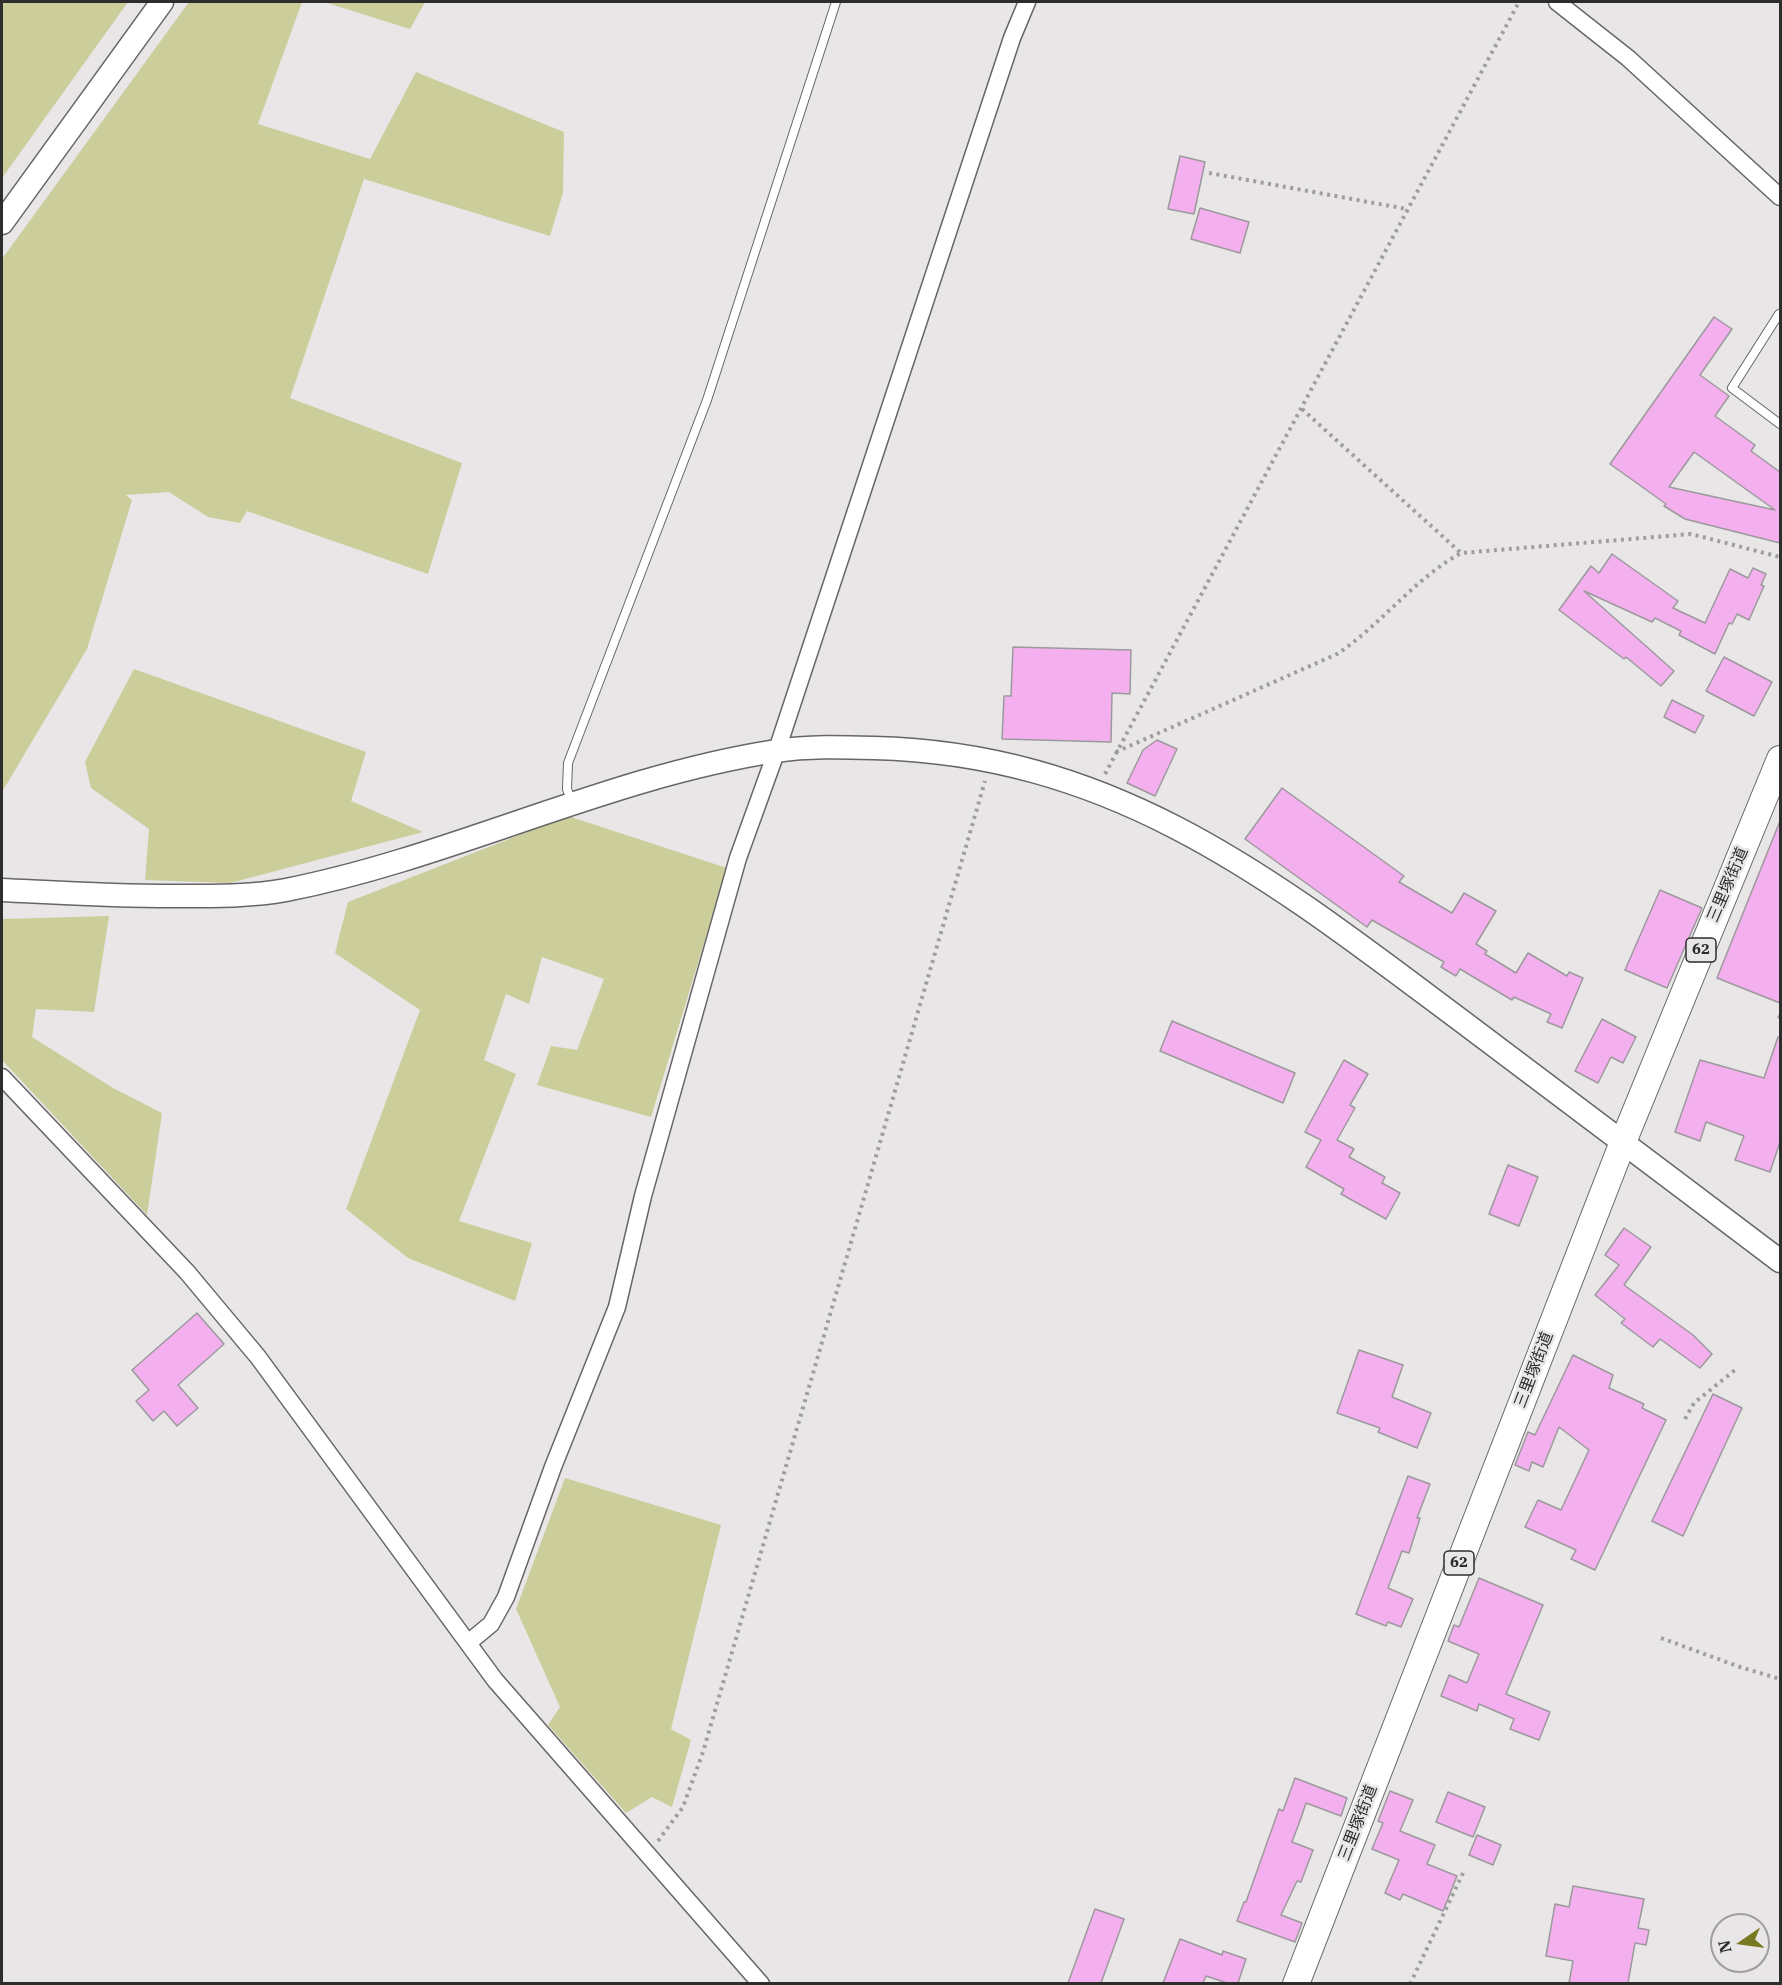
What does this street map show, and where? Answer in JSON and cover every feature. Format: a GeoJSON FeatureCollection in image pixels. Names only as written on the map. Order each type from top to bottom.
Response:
{"type":"FeatureCollection","features":[{"type":"Feature","properties":{"kind":"main road","name":"三里塚街道"},"geometry":{"type":"LineString","coordinates":[[1296,1983],[1623,1142],[1780,759]]}},
{"type":"Feature","properties":{"kind":"street"},"geometry":{"type":"LineString","coordinates":[[2,223],[162,2]]}},
{"type":"Feature","properties":{"kind":"street"},"geometry":{"type":"LineString","coordinates":[[468,1643],[491,1624],[506,1597],[553,1467],[617,1307],[642,1196],[738,858],[777,750],[1012,38],[1027,2]]}},
{"type":"Feature","properties":{"kind":"street"},"geometry":{"type":"LineString","coordinates":[[1557,2],[1628,58],[1780,197]]}},
{"type":"Feature","properties":{"kind":"street"},"geometry":{"type":"LineString","coordinates":[[2,890],[136,897],[246,896],[282,891],[359,874],[435,852],[573,803],[668,774],[777,750],[827,746],[894,748],[935,751],[991,760],[1096,791],[1176,825],[1271,882],[1780,1261]]}},
{"type":"Feature","properties":{"kind":"street"},"geometry":{"type":"LineString","coordinates":[[2,1077],[187,1272],[258,1357],[495,1680],[743,1967],[761,1983]]}},
{"type":"Feature","properties":{"kind":"lane"},"geometry":{"type":"LineString","coordinates":[[573,803],[567,789],[568,763],[707,400],[836,2]]}},
{"type":"Feature","properties":{"kind":"lane"},"geometry":{"type":"LineString","coordinates":[[1780,315],[1732,388],[1780,423]]}},
{"type":"Feature","properties":{"kind":"path"},"geometry":{"type":"LineString","coordinates":[[1096,791],[1519,2]]}},
{"type":"Feature","properties":{"kind":"path"},"geometry":{"type":"LineString","coordinates":[[1209,173],[1407,209]]}},
{"type":"Feature","properties":{"kind":"path"},"geometry":{"type":"LineString","coordinates":[[1302,409],[1461,554]]}},
{"type":"Feature","properties":{"kind":"path"},"geometry":{"type":"LineString","coordinates":[[1115,753],[1337,654],[1359,640],[1444,563],[1461,554],[1691,534],[1780,557]]}},
{"type":"Feature","properties":{"kind":"path"},"geometry":{"type":"LineString","coordinates":[[645,1851],[658,1842],[683,1807],[704,1752],[991,760]]}},
{"type":"Feature","properties":{"kind":"path"},"geometry":{"type":"LineString","coordinates":[[1685,1419],[1694,1403],[1735,1370]]}},
{"type":"Feature","properties":{"kind":"path"},"geometry":{"type":"LineString","coordinates":[[1661,1638],[1780,1679]]}},
{"type":"Feature","properties":{"kind":"path"},"geometry":{"type":"LineString","coordinates":[[1410,1983],[1463,1873]]}},
{"type":"Feature","properties":{"kind":"green space"},"geometry":{"type":"Polygon","coordinates":[[[2,2],[128,2],[2,178],[2,2]]]}},
{"type":"Feature","properties":{"kind":"green space"},"geometry":{"type":"Polygon","coordinates":[[[189,2],[302,2],[258,124],[370,159],[416,72],[564,132],[563,193],[550,236],[364,179],[290,398],[462,463],[428,574],[247,511],[240,523],[208,517],[169,492],[126,495],[132,500],[87,649],[2,792],[2,259],[189,2]]]}},
{"type":"Feature","properties":{"kind":"green space"},"geometry":{"type":"Polygon","coordinates":[[[324,2],[425,2],[410,29],[324,2]]]}},
{"type":"Feature","properties":{"kind":"green space"},"geometry":{"type":"Polygon","coordinates":[[[134,669],[366,752],[351,801],[423,832],[230,883],[145,880],[149,829],[91,788],[85,762],[134,669]]]}},
{"type":"Feature","properties":{"kind":"green space"},"geometry":{"type":"Polygon","coordinates":[[[568,816],[727,868],[651,1117],[537,1085],[551,1046],[577,1050],[604,979],[542,957],[529,1004],[506,994],[484,1060],[516,1074],[459,1221],[532,1243],[515,1301],[408,1258],[346,1209],[420,1010],[335,953],[348,902],[568,816]]]}},
{"type":"Feature","properties":{"kind":"green space"},"geometry":{"type":"Polygon","coordinates":[[[109,916],[94,1012],[36,1009],[32,1037],[113,1088],[162,1113],[147,1215],[2,1060],[2,919],[109,916]]]}},
{"type":"Feature","properties":{"kind":"green space"},"geometry":{"type":"Polygon","coordinates":[[[565,1478],[721,1525],[671,1729],[691,1740],[672,1807],[652,1797],[626,1813],[548,1725],[560,1707],[516,1609],[565,1478]]]}},
{"type":"Feature","properties":{"kind":"building"},"geometry":{"type":"Polygon","coordinates":[[[1180,156],[1205,162],[1194,214],[1168,209],[1180,156]]]}},
{"type":"Feature","properties":{"kind":"building"},"geometry":{"type":"Polygon","coordinates":[[[1200,208],[1249,222],[1240,253],[1191,239],[1200,208]]]}},
{"type":"Feature","properties":{"kind":"building"},"geometry":{"type":"Polygon","coordinates":[[[1714,317],[1732,329],[1700,375],[1729,396],[1715,416],[1755,445],[1751,451],[1780,472],[1780,543],[1685,519],[1664,506],[1666,504],[1610,464],[1714,317]],[[1694,452],[1669,487],[1775,510],[1694,452]]]}},
{"type":"Feature","properties":{"kind":"building"},"geometry":{"type":"Polygon","coordinates":[[[1612,554],[1678,601],[1673,608],[1705,623],[1730,569],[1748,578],[1753,568],[1766,574],[1761,585],[1764,586],[1749,620],[1737,614],[1732,624],[1729,623],[1715,654],[1679,635],[1681,631],[1655,618],[1652,622],[1584,591],[1674,671],[1661,686],[1626,657],[1624,659],[1559,610],[1591,566],[1599,573],[1612,554]]]}},
{"type":"Feature","properties":{"kind":"building"},"geometry":{"type":"Polygon","coordinates":[[[1013,647],[1131,650],[1130,694],[1112,693],[1111,742],[1002,739],[1004,696],[1011,696],[1013,647]]]}},
{"type":"Feature","properties":{"kind":"building"},"geometry":{"type":"Polygon","coordinates":[[[1724,657],[1772,682],[1754,716],[1706,691],[1724,657]]]}},
{"type":"Feature","properties":{"kind":"building"},"geometry":{"type":"Polygon","coordinates":[[[1672,700],[1704,716],[1695,733],[1664,717],[1672,700]]]}},
{"type":"Feature","properties":{"kind":"building"},"geometry":{"type":"Polygon","coordinates":[[[1157,740],[1177,749],[1155,796],[1127,783],[1143,750],[1157,740]]]}},
{"type":"Feature","properties":{"kind":"building"},"geometry":{"type":"Polygon","coordinates":[[[1282,788],[1404,876],[1399,882],[1452,913],[1464,893],[1496,911],[1476,944],[1487,951],[1485,954],[1516,973],[1528,953],[1567,976],[1569,972],[1583,978],[1562,1028],[1547,1022],[1551,1014],[1514,997],[1512,1000],[1460,969],[1456,976],[1441,967],[1444,962],[1372,920],[1367,927],[1245,839],[1282,788]]]}},
{"type":"Feature","properties":{"kind":"building"},"geometry":{"type":"Polygon","coordinates":[[[1780,821],[1780,1003],[1717,978],[1780,821]]]}},
{"type":"Feature","properties":{"kind":"building"},"geometry":{"type":"Polygon","coordinates":[[[1660,890],[1702,908],[1667,988],[1625,970],[1660,890]]]}},
{"type":"Feature","properties":{"kind":"building"},"geometry":{"type":"Polygon","coordinates":[[[1602,1019],[1636,1037],[1623,1063],[1611,1057],[1598,1083],[1575,1071],[1602,1019]]]}},
{"type":"Feature","properties":{"kind":"building"},"geometry":{"type":"Polygon","coordinates":[[[1172,1021],[1295,1073],[1283,1103],[1160,1051],[1172,1021]]]}},
{"type":"Feature","properties":{"kind":"building"},"geometry":{"type":"Polygon","coordinates":[[[1778,1037],[1780,1038],[1780,1142],[1770,1172],[1735,1160],[1744,1136],[1706,1122],[1700,1141],[1675,1132],[1700,1060],[1764,1078],[1778,1037]]]}},
{"type":"Feature","properties":{"kind":"building"},"geometry":{"type":"Polygon","coordinates":[[[1344,1060],[1368,1074],[1350,1105],[1355,1108],[1337,1140],[1354,1149],[1349,1157],[1385,1177],[1382,1183],[1400,1193],[1386,1219],[1341,1194],[1344,1189],[1306,1167],[1321,1140],[1305,1132],[1344,1060]]]}},
{"type":"Feature","properties":{"kind":"building"},"geometry":{"type":"Polygon","coordinates":[[[1508,1165],[1538,1177],[1519,1226],[1489,1214],[1508,1165]]]}},
{"type":"Feature","properties":{"kind":"building"},"geometry":{"type":"Polygon","coordinates":[[[1624,1228],[1651,1247],[1624,1285],[1693,1335],[1712,1354],[1700,1368],[1660,1339],[1653,1347],[1621,1323],[1625,1319],[1595,1295],[1619,1265],[1605,1255],[1624,1228]]]}},
{"type":"Feature","properties":{"kind":"building"},"geometry":{"type":"Polygon","coordinates":[[[197,1313],[224,1344],[178,1385],[198,1408],[177,1426],[164,1411],[153,1421],[136,1401],[149,1390],[132,1370],[197,1313]]]}},
{"type":"Feature","properties":{"kind":"building"},"geometry":{"type":"Polygon","coordinates":[[[1359,1350],[1403,1365],[1392,1397],[1431,1413],[1417,1448],[1378,1432],[1380,1428],[1337,1413],[1359,1350]]]}},
{"type":"Feature","properties":{"kind":"building"},"geometry":{"type":"Polygon","coordinates":[[[1573,1355],[1613,1375],[1609,1388],[1644,1404],[1642,1408],[1666,1420],[1595,1570],[1571,1559],[1576,1550],[1525,1527],[1538,1500],[1561,1510],[1589,1450],[1559,1427],[1543,1467],[1532,1462],[1529,1471],[1515,1465],[1528,1432],[1535,1435],[1573,1355]]]}},
{"type":"Feature","properties":{"kind":"building"},"geometry":{"type":"Polygon","coordinates":[[[1713,1394],[1742,1408],[1683,1536],[1652,1521],[1713,1394]]]}},
{"type":"Feature","properties":{"kind":"building"},"geometry":{"type":"Polygon","coordinates":[[[1408,1476],[1430,1484],[1417,1518],[1420,1518],[1409,1553],[1402,1551],[1388,1588],[1413,1599],[1401,1627],[1388,1622],[1386,1626],[1356,1614],[1408,1476]]]}},
{"type":"Feature","properties":{"kind":"building"},"geometry":{"type":"Polygon","coordinates":[[[1479,1578],[1543,1605],[1506,1694],[1550,1712],[1539,1740],[1510,1729],[1514,1719],[1479,1704],[1477,1711],[1441,1696],[1449,1675],[1467,1683],[1479,1654],[1448,1641],[1454,1625],[1459,1627],[1479,1578]]]}},
{"type":"Feature","properties":{"kind":"building"},"geometry":{"type":"Polygon","coordinates":[[[1295,1778],[1347,1798],[1341,1816],[1306,1803],[1292,1842],[1313,1850],[1301,1882],[1297,1881],[1281,1915],[1302,1923],[1295,1942],[1237,1921],[1279,1809],[1283,1811],[1295,1778]]]}},
{"type":"Feature","properties":{"kind":"building"},"geometry":{"type":"Polygon","coordinates":[[[1390,1791],[1413,1800],[1400,1831],[1435,1845],[1427,1864],[1457,1876],[1443,1911],[1403,1894],[1400,1900],[1385,1893],[1399,1860],[1372,1849],[1383,1823],[1378,1821],[1390,1791]]]}},
{"type":"Feature","properties":{"kind":"building"},"geometry":{"type":"Polygon","coordinates":[[[1448,1792],[1485,1807],[1473,1837],[1436,1822],[1448,1792]]]}},
{"type":"Feature","properties":{"kind":"building"},"geometry":{"type":"Polygon","coordinates":[[[1477,1835],[1501,1845],[1493,1865],[1469,1855],[1477,1835]]]}},
{"type":"Feature","properties":{"kind":"building"},"geometry":{"type":"Polygon","coordinates":[[[1573,1886],[1644,1899],[1638,1928],[1649,1930],[1646,1945],[1635,1943],[1628,1983],[1569,1983],[1573,1961],[1546,1956],[1555,1904],[1569,1907],[1573,1886]]]}},
{"type":"Feature","properties":{"kind":"building"},"geometry":{"type":"Polygon","coordinates":[[[1095,1909],[1124,1919],[1101,1983],[1068,1983],[1095,1909]]]}},
{"type":"Feature","properties":{"kind":"building"},"geometry":{"type":"Polygon","coordinates":[[[1180,1939],[1222,1955],[1223,1951],[1246,1959],[1238,1983],[1227,1983],[1206,1976],[1203,1983],[1163,1983],[1180,1939]]]}}]}
